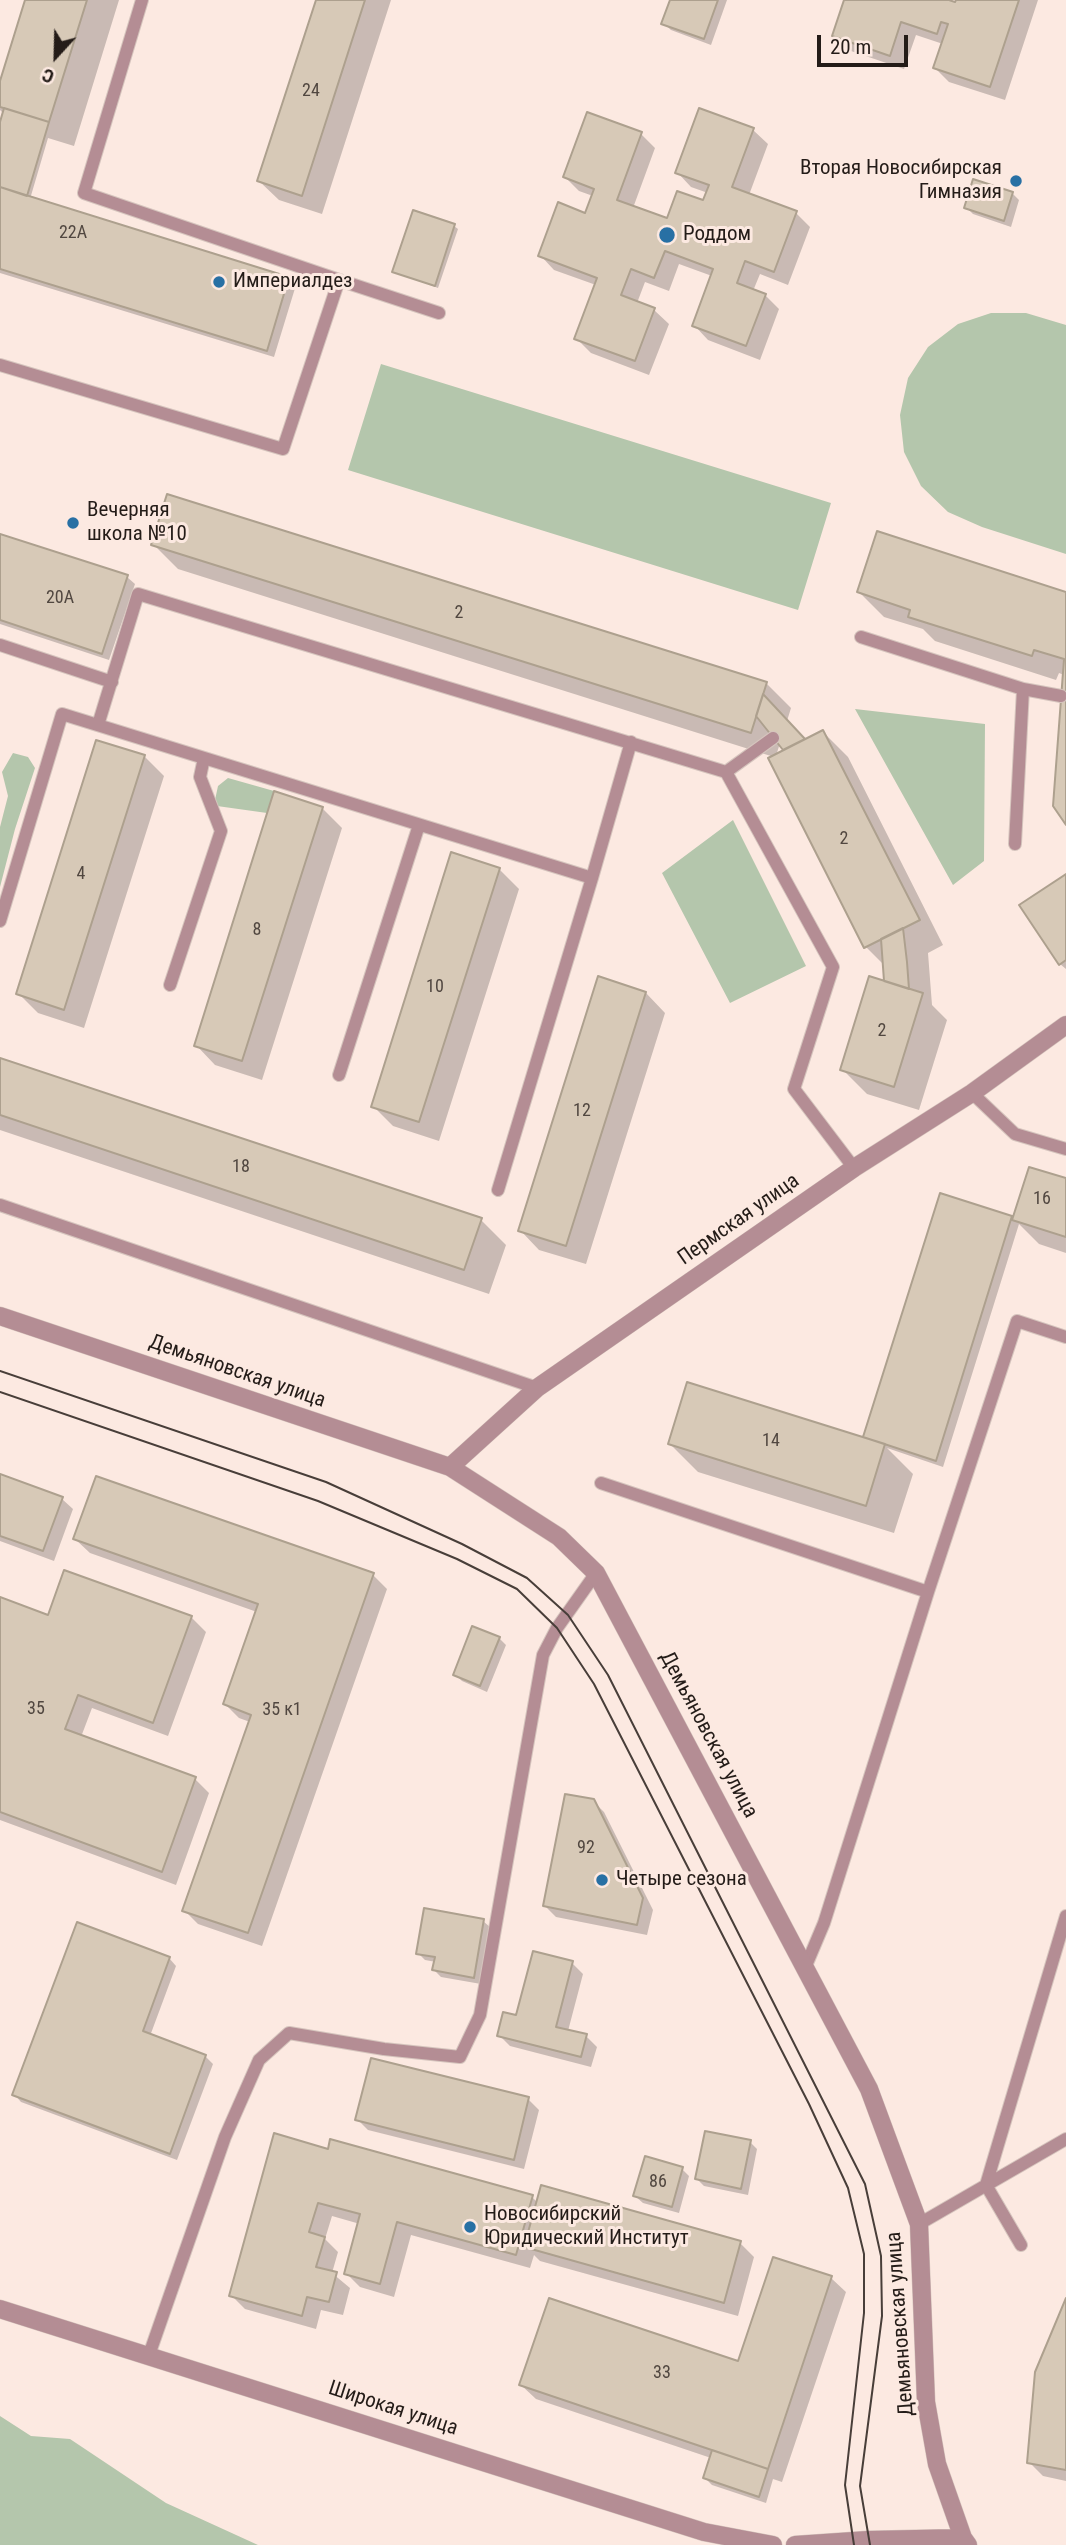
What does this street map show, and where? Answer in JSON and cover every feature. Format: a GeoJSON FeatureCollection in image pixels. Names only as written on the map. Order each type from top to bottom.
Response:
{"type":"FeatureCollection","features":[{"type":"Feature","properties":{"kind":"street","name":"Пермская улица"},"geometry":{"type":"LineString","coordinates":[[450,1467],[537,1388],[854,1168],[972,1093],[1066,1025]]}},
{"type":"Feature","properties":{"kind":"street","name":"Демьяновская улица"},"geometry":{"type":"LineString","coordinates":[[0,1317],[450,1467],[559,1537],[596,1573],[869,2090],[919,2224],[926,2402],[937,2464],[965,2542]]}},
{"type":"Feature","properties":{"kind":"street","name":"Широкая улица"},"geometry":{"type":"LineString","coordinates":[[0,2309],[704,2532],[773,2545]]}},
{"type":"Feature","properties":{"kind":"street"},"geometry":{"type":"LineString","coordinates":[[795,2545],[868,2539],[965,2542]]}},
{"type":"Feature","properties":{"kind":"lane"},"geometry":{"type":"LineString","coordinates":[[142,0],[85,193],[439,313]]}},
{"type":"Feature","properties":{"kind":"lane"},"geometry":{"type":"LineString","coordinates":[[0,365],[283,449],[339,280]]}},
{"type":"Feature","properties":{"kind":"lane"},"geometry":{"type":"LineString","coordinates":[[98,725],[138,594],[726,772],[832,967],[794,1089],[854,1168]]}},
{"type":"Feature","properties":{"kind":"lane"},"geometry":{"type":"LineString","coordinates":[[861,637],[1023,689],[1061,696]]}},
{"type":"Feature","properties":{"kind":"lane"},"geometry":{"type":"LineString","coordinates":[[0,645],[111,682]]}},
{"type":"Feature","properties":{"kind":"lane"},"geometry":{"type":"LineString","coordinates":[[1015,844],[1023,689]]}},
{"type":"Feature","properties":{"kind":"lane"},"geometry":{"type":"LineString","coordinates":[[0,921],[62,714],[592,878]]}},
{"type":"Feature","properties":{"kind":"lane"},"geometry":{"type":"LineString","coordinates":[[726,772],[773,738]]}},
{"type":"Feature","properties":{"kind":"lane"},"geometry":{"type":"LineString","coordinates":[[498,1190],[631,742]]}},
{"type":"Feature","properties":{"kind":"lane"},"geometry":{"type":"LineString","coordinates":[[170,985],[221,831],[201,777],[204,758]]}},
{"type":"Feature","properties":{"kind":"lane"},"geometry":{"type":"LineString","coordinates":[[339,1075],[419,825]]}},
{"type":"Feature","properties":{"kind":"lane"},"geometry":{"type":"LineString","coordinates":[[972,1093],[1015,1134],[1066,1149]]}},
{"type":"Feature","properties":{"kind":"lane"},"geometry":{"type":"LineString","coordinates":[[0,1205],[537,1388]]}},
{"type":"Feature","properties":{"kind":"lane"},"geometry":{"type":"LineString","coordinates":[[805,1968],[824,1923],[1017,1321],[1066,1337]]}},
{"type":"Feature","properties":{"kind":"lane"},"geometry":{"type":"LineString","coordinates":[[601,1483],[928,1592]]}},
{"type":"Feature","properties":{"kind":"lane"},"geometry":{"type":"LineString","coordinates":[[149,2355],[225,2137],[259,2060],[289,2033],[384,2049],[460,2057],[480,2015],[544,1655],[557,1628],[596,1573]]}},
{"type":"Feature","properties":{"kind":"lane"},"geometry":{"type":"LineString","coordinates":[[1021,2245],[986,2185],[1066,1916]]}},
{"type":"Feature","properties":{"kind":"lane"},"geometry":{"type":"LineString","coordinates":[[919,2224],[1066,2139]]}},
{"type":"Feature","properties":{"kind":"green space"},"geometry":{"type":"Polygon","coordinates":[[[991,313],[1026,313],[1066,325],[1066,554],[982,527],[948,512],[921,486],[904,452],[900,415],[908,378],[928,347],[958,324],[991,313]]]}},
{"type":"Feature","properties":{"kind":"green space"},"geometry":{"type":"Polygon","coordinates":[[[381,364],[831,503],[798,610],[348,470],[381,364]]]}},
{"type":"Feature","properties":{"kind":"green space"},"geometry":{"type":"Polygon","coordinates":[[[855,709],[985,724],[984,861],[953,885],[855,709]]]}},
{"type":"Feature","properties":{"kind":"green space"},"geometry":{"type":"Polygon","coordinates":[[[13,753],[28,757],[35,768],[0,887],[0,827],[8,796],[2,772],[13,753]]]}},
{"type":"Feature","properties":{"kind":"green space"},"geometry":{"type":"Polygon","coordinates":[[[228,778],[274,791],[267,813],[217,806],[215,800],[218,786],[228,778]]]}},
{"type":"Feature","properties":{"kind":"green space"},"geometry":{"type":"Polygon","coordinates":[[[733,820],[806,966],[730,1003],[662,873],[733,820]]]}},
{"type":"Feature","properties":{"kind":"green space"},"geometry":{"type":"Polygon","coordinates":[[[0,2416],[31,2436],[70,2439],[166,2503],[258,2545],[0,2545],[0,2416]]]}},
{"type":"Feature","properties":{"kind":"building"},"geometry":{"type":"Polygon","coordinates":[[[25,0],[87,0],[49,122],[0,107],[0,81],[25,0]]]}},
{"type":"Feature","properties":{"kind":"building"},"geometry":{"type":"Polygon","coordinates":[[[316,0],[365,0],[302,196],[257,181],[316,0]]]}},
{"type":"Feature","properties":{"kind":"building"},"geometry":{"type":"Polygon","coordinates":[[[670,0],[718,0],[704,39],[661,24],[670,0]]]}},
{"type":"Feature","properties":{"kind":"building"},"geometry":{"type":"Polygon","coordinates":[[[844,0],[1019,0],[990,87],[933,68],[948,24],[941,22],[937,34],[901,22],[890,56],[832,36],[844,0]]]}},
{"type":"Feature","properties":{"kind":"building"},"geometry":{"type":"Polygon","coordinates":[[[4,108],[49,122],[27,196],[0,187],[0,122],[4,108]]]}},
{"type":"Feature","properties":{"kind":"building","name":"Роддом"},"geometry":{"type":"Polygon","coordinates":[[[699,108],[754,128],[732,187],[797,211],[774,272],[745,261],[737,283],[766,294],[746,346],[692,326],[713,269],[665,251],[654,278],[631,269],[621,295],[655,308],[635,361],[574,339],[597,278],[538,256],[558,202],[585,213],[594,189],[563,177],[587,112],[642,132],[617,200],[667,218],[677,191],[703,200],[709,185],[675,173],[699,108]]]}},
{"type":"Feature","properties":{"kind":"building"},"geometry":{"type":"Polygon","coordinates":[[[973,179],[1013,192],[1004,221],[964,208],[973,179]]]}},
{"type":"Feature","properties":{"kind":"building"},"geometry":{"type":"Polygon","coordinates":[[[0,187],[289,277],[267,351],[0,269],[0,187]]]}},
{"type":"Feature","properties":{"kind":"building"},"geometry":{"type":"Polygon","coordinates":[[[413,210],[455,224],[435,286],[392,272],[413,210]]]}},
{"type":"Feature","properties":{"kind":"building"},"geometry":{"type":"Polygon","coordinates":[[[167,494],[767,682],[751,733],[151,545],[167,494]]]}},
{"type":"Feature","properties":{"kind":"building"},"geometry":{"type":"Polygon","coordinates":[[[877,531],[1066,592],[1066,825],[1053,806],[1064,659],[1034,650],[1032,656],[908,617],[910,610],[857,592],[877,531]]]}},
{"type":"Feature","properties":{"kind":"building"},"geometry":{"type":"Polygon","coordinates":[[[0,534],[128,575],[102,654],[0,620],[0,534]]]}},
{"type":"Feature","properties":{"kind":"building"},"geometry":{"type":"Polygon","coordinates":[[[763,694],[805,739],[783,750],[756,716],[763,694]]]}},
{"type":"Feature","properties":{"kind":"building"},"geometry":{"type":"Polygon","coordinates":[[[823,730],[920,920],[864,948],[768,758],[823,730]]]}},
{"type":"Feature","properties":{"kind":"building"},"geometry":{"type":"Polygon","coordinates":[[[96,740],[145,755],[64,1010],[16,994],[96,740]]]}},
{"type":"Feature","properties":{"kind":"building"},"geometry":{"type":"Polygon","coordinates":[[[274,791],[323,807],[242,1061],[194,1046],[274,791]]]}},
{"type":"Feature","properties":{"kind":"building"},"geometry":{"type":"Polygon","coordinates":[[[451,852],[500,868],[419,1122],[371,1107],[451,852]]]}},
{"type":"Feature","properties":{"kind":"building"},"geometry":{"type":"Polygon","coordinates":[[[1066,874],[1066,960],[1059,965],[1019,905],[1066,874]]]}},
{"type":"Feature","properties":{"kind":"building"},"geometry":{"type":"Polygon","coordinates":[[[903,928],[909,989],[884,981],[881,939],[903,928]]]}},
{"type":"Feature","properties":{"kind":"building"},"geometry":{"type":"Polygon","coordinates":[[[598,976],[646,992],[566,1246],[518,1231],[598,976]]]}},
{"type":"Feature","properties":{"kind":"building"},"geometry":{"type":"Polygon","coordinates":[[[869,976],[923,993],[894,1087],[840,1070],[869,976]]]}},
{"type":"Feature","properties":{"kind":"building"},"geometry":{"type":"Polygon","coordinates":[[[0,1058],[482,1218],[464,1270],[0,1115],[0,1058]]]}},
{"type":"Feature","properties":{"kind":"building"},"geometry":{"type":"Polygon","coordinates":[[[1029,1167],[1066,1178],[1066,1237],[1012,1220],[1029,1167]]]}},
{"type":"Feature","properties":{"kind":"building"},"geometry":{"type":"Polygon","coordinates":[[[940,1193],[1012,1216],[936,1461],[863,1437],[940,1193]]]}},
{"type":"Feature","properties":{"kind":"building"},"geometry":{"type":"Polygon","coordinates":[[[687,1382],[885,1444],[866,1506],[668,1444],[687,1382]]]}},
{"type":"Feature","properties":{"kind":"building"},"geometry":{"type":"Polygon","coordinates":[[[0,1474],[63,1497],[43,1551],[0,1536],[0,1474]]]}},
{"type":"Feature","properties":{"kind":"building"},"geometry":{"type":"Polygon","coordinates":[[[96,1476],[374,1573],[248,1933],[182,1911],[251,1715],[223,1704],[258,1604],[73,1539],[96,1476]]]}},
{"type":"Feature","properties":{"kind":"building"},"geometry":{"type":"Polygon","coordinates":[[[64,1570],[192,1616],[153,1723],[78,1695],[65,1729],[196,1777],[162,1872],[0,1812],[0,1597],[48,1615],[64,1570]]]}},
{"type":"Feature","properties":{"kind":"building"},"geometry":{"type":"Polygon","coordinates":[[[472,1626],[500,1637],[480,1686],[453,1675],[472,1626]]]}},
{"type":"Feature","properties":{"kind":"building"},"geometry":{"type":"Polygon","coordinates":[[[565,1794],[594,1799],[643,1898],[637,1925],[543,1906],[565,1794]]]}},
{"type":"Feature","properties":{"kind":"building"},"geometry":{"type":"Polygon","coordinates":[[[424,1908],[484,1919],[474,1978],[432,1970],[435,1957],[416,1954],[424,1908]]]}},
{"type":"Feature","properties":{"kind":"building"},"geometry":{"type":"Polygon","coordinates":[[[77,1922],[170,1957],[143,2031],[206,2055],[170,2154],[12,2095],[77,1922]]]}},
{"type":"Feature","properties":{"kind":"building"},"geometry":{"type":"Polygon","coordinates":[[[533,1951],[573,1961],[556,2027],[587,2034],[581,2057],[497,2036],[503,2012],[516,2015],[533,1951]]]}},
{"type":"Feature","properties":{"kind":"building"},"geometry":{"type":"Polygon","coordinates":[[[371,2058],[529,2097],[514,2160],[355,2120],[371,2058]]]}},
{"type":"Feature","properties":{"kind":"building"},"geometry":{"type":"Polygon","coordinates":[[[705,2131],[751,2140],[741,2189],[695,2179],[705,2131]]]}},
{"type":"Feature","properties":{"kind":"building","name":"Новосибирский Юридический Институт"},"geometry":{"type":"Polygon","coordinates":[[[274,2133],[328,2149],[330,2139],[533,2195],[516,2255],[397,2222],[380,2284],[344,2274],[360,2214],[318,2203],[309,2232],[325,2237],[316,2267],[337,2272],[329,2302],[307,2297],[302,2316],[229,2296],[274,2133]]]}},
{"type":"Feature","properties":{"kind":"building"},"geometry":{"type":"Polygon","coordinates":[[[645,2156],[683,2167],[672,2207],[633,2196],[645,2156]]]}},
{"type":"Feature","properties":{"kind":"building"},"geometry":{"type":"Polygon","coordinates":[[[541,2185],[741,2241],[724,2303],[524,2247],[541,2185]]]}},
{"type":"Feature","properties":{"kind":"building"},"geometry":{"type":"Polygon","coordinates":[[[773,2257],[832,2276],[768,2469],[519,2385],[549,2298],[738,2361],[773,2257]]]}},
{"type":"Feature","properties":{"kind":"building"},"geometry":{"type":"Polygon","coordinates":[[[1066,2298],[1066,2470],[1027,2463],[1035,2372],[1066,2298]]]}},
{"type":"Feature","properties":{"kind":"building"},"geometry":{"type":"Polygon","coordinates":[[[712,2450],[768,2469],[759,2497],[703,2478],[712,2450]]]}},
{"type":"Feature","properties":{"kind":"tram line"},"geometry":{"type":"LineString","coordinates":[[0,1371],[326,1482],[462,1544],[527,1578],[568,1615],[608,1675],[865,2184],[881,2256],[882,2316],[860,2486],[870,2545]]}},
{"type":"Feature","properties":{"kind":"tram line"},"geometry":{"type":"LineString","coordinates":[[0,1392],[318,1501],[457,1559],[517,1589],[557,1628],[594,1684],[809,2104],[848,2188],[864,2254],[864,2313],[845,2485],[854,2545]]}},
{"type":"Feature","properties":{"kind":"place","name":"Вторая Новосибирская Гимназия"},"geometry":{"type":"Point","coordinates":[1016,181]}},
{"type":"Feature","properties":{"kind":"place","name":"Роддом"},"geometry":{"type":"Point","coordinates":[667,235]}},
{"type":"Feature","properties":{"kind":"place","name":"Империалдез"},"geometry":{"type":"Point","coordinates":[219,282]}},
{"type":"Feature","properties":{"kind":"place","name":"Вечерняя школа №10"},"geometry":{"type":"Point","coordinates":[73,523]}},
{"type":"Feature","properties":{"kind":"place","name":"Четыре сезона"},"geometry":{"type":"Point","coordinates":[602,1880]}},
{"type":"Feature","properties":{"kind":"place","name":"Новосибирский Юридический Институт"},"geometry":{"type":"Point","coordinates":[470,2227]}}]}
